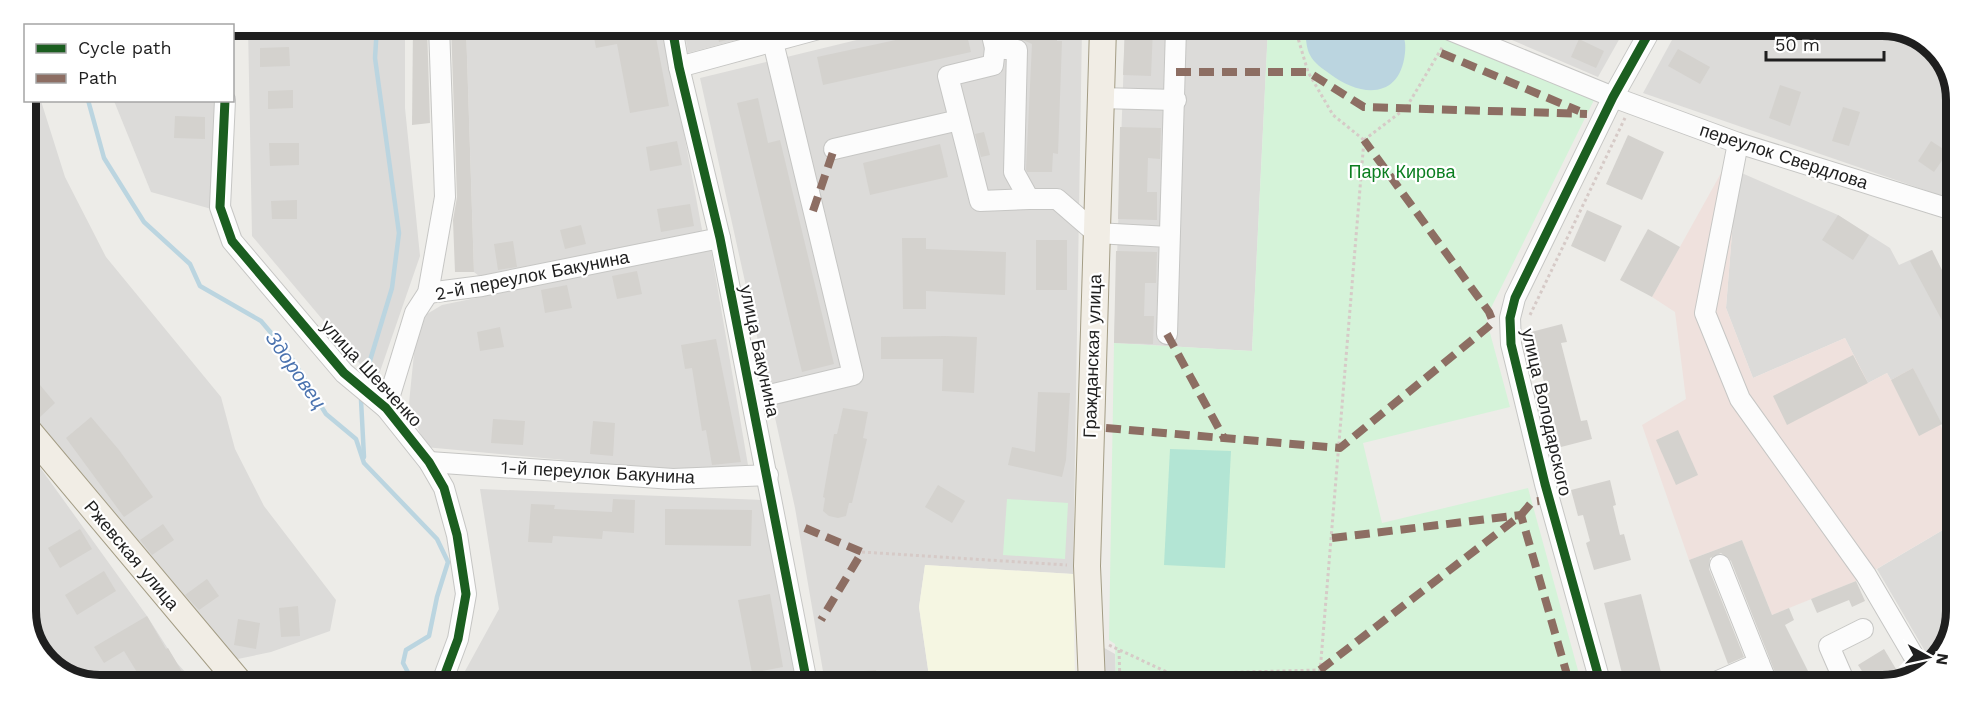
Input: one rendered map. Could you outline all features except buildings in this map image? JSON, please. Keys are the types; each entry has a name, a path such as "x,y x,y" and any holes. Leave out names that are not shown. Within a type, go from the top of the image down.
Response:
{"main road":[{"name":"Гражданская улица","path":"1092,675 1087,566 1103,36"},
{"name":"Ржевская улица","path":"36,440 233,675"}],"street":[{"path":"428,293 445,197 439,36"},
{"name":"улица Бакунина","path":"674,36 720,238 805,675"},
{"path":"679,67 794,36"},
{"path":"992,36 995,48 993,65 948,76 980,201 1058,199 1096,233 1169,237"},
{"path":"1167,334 1176,100 1176,36"},
{"name":"переулок Свердлова","path":"1453,36 1738,143 1946,208"},
{"name":"улица Володарского","path":"1598,675 1545,484 1510,331 1515,298 1622,101 1648,36"},
{"path":"753,399 853,375 772,42"},
{"path":"995,48 1017,50 1014,172 1029,198"},
{"path":"1100,98 1176,100"},
{"name":"улица Шевченко","path":"225,102 220,207 232,241 344,373 386,408 429,462 444,488 457,535 466,594 458,639 445,675"},
{"path":"834,149 959,120"},
{"path":"1738,143 1705,313 1740,399 1866,575 1918,664"},
{"name":"2-й переулок Бакунина","path":"386,408 415,313 428,293 482,286 720,238"},
{"name":"1-й переулок Бакунина","path":"429,462 673,479 768,476"},
{"path":"1720,565 1764,675"},
{"path":"1842,675 1829,646 1863,629"},
{"path":"1732,675 1759,663"}],"path":[{"path":"1297,36 1308,72 1333,115 1364,140"},
{"path":"1320,675 1364,140 1406,108 1441,53 1444,36"},
{"path":"1526,323 1622,101"},
{"path":"862,552 1078,565"},
{"path":"1120,675 1119,650 1171,674 1320,669"}],"shaded area":[{"path":"248,36 405,36 405,108 420,256 376,383 252,236"},
{"path":"466,36 666,36 703,235 484,280 474,272"},
{"path":"685,36 751,36 688,53"},
{"path":"873,36 1082,36 1073,574 925,565 919,607 929,675 824,675 795,508 700,78"},
{"path":"1125,36 1268,36 1252,351 1114,343"},
{"path":"1503,36 1621,36 1598,77"},
{"path":"1674,36 1882,36 1903,39 1918,47 1933,61 1944,83 1946,197 1643,93"},
{"path":"36,102 41,102 65,177 106,257 221,397 235,449 264,506 336,600 330,631 271,652 228,661 36,422"},
{"path":"114,102 219,102 215,210 151,192"},
{"path":"1725,166 1737,171 1726,308 1753,378 1845,338 1868,383 1887,373 1891,380 1913,368 1946,437 1946,528 1856,581 1772,615 1742,540 1689,560 1642,425 1686,399 1675,312 1652,297"},
{"path":"1737,171 1838,215 1890,248 1899,265 1932,250 1946,279 1946,428 1944,429 1913,369 1891,380 1887,373 1868,383 1845,338 1753,378 1726,308"},
{"path":"711,250 748,465 673,470 425,447 409,403 416,334 427,314 442,305"},
{"path":"36,462 147,616 177,663 188,675 87,674 64,664 49,650 41,636 36,615"},
{"path":"480,489 766,500 796,675 463,675 499,609"},
{"path":"1946,528 1945,619 1943,632 1928,655 1877,569"},
{"path":"925,565 1073,574 1075,675 929,675 919,607"},
{"path":"1099,645 1115,654 1116,675 1100,675"}],"green space":[{"name":"Парк Кирова","path":"1268,36 1444,36 1594,100 1486,318 1510,407 1363,443 1382,523 1528,488 1579,675 1116,675 1115,644 1109,640 1114,343 1252,351"},
{"path":"1170,449 1231,451 1225,568 1164,565"},
{"path":"1007,499 1068,503 1065,559 1003,555"}],"water":[{"path":"1306,36 1403,36 1405,43 1402,68 1395,79 1387,86 1377,90 1366,90 1342,82 1319,66 1308,49"}],"waterway":[{"path":"365,377 392,288 399,233 375,58 376,36"},
{"name":"Здоровец","path":"89,102 104,158 144,222 190,264 200,286 261,321 289,354 326,414 356,439 364,463 437,539 448,562 437,597 429,636 406,650 403,663 409,675"},
{"path":"361,400 364,457"}],"marked path":[{"path":"1441,53 1579,111"},
{"path":"1176,72 1308,72 1364,107 1587,114"},
{"path":"1106,428 1340,448 1493,322 1489,312 1364,140"},
{"path":"813,211 834,149"},
{"path":"1167,334 1224,438"},
{"path":"1320,670 1521,515 1532,502 1539,501"},
{"path":"1332,538 1521,515 1567,675"},
{"path":"805,528 862,552 821,620"}],"cycle path":[{"path":"674,36 720,238 805,675"},
{"path":"1598,675 1545,484 1511,344 1510,318 1515,298 1613,97 1647,36"},
{"path":"225,102 220,207 232,241 344,373 386,408 429,462 444,488 457,535 466,594 458,639 445,675"}]}
